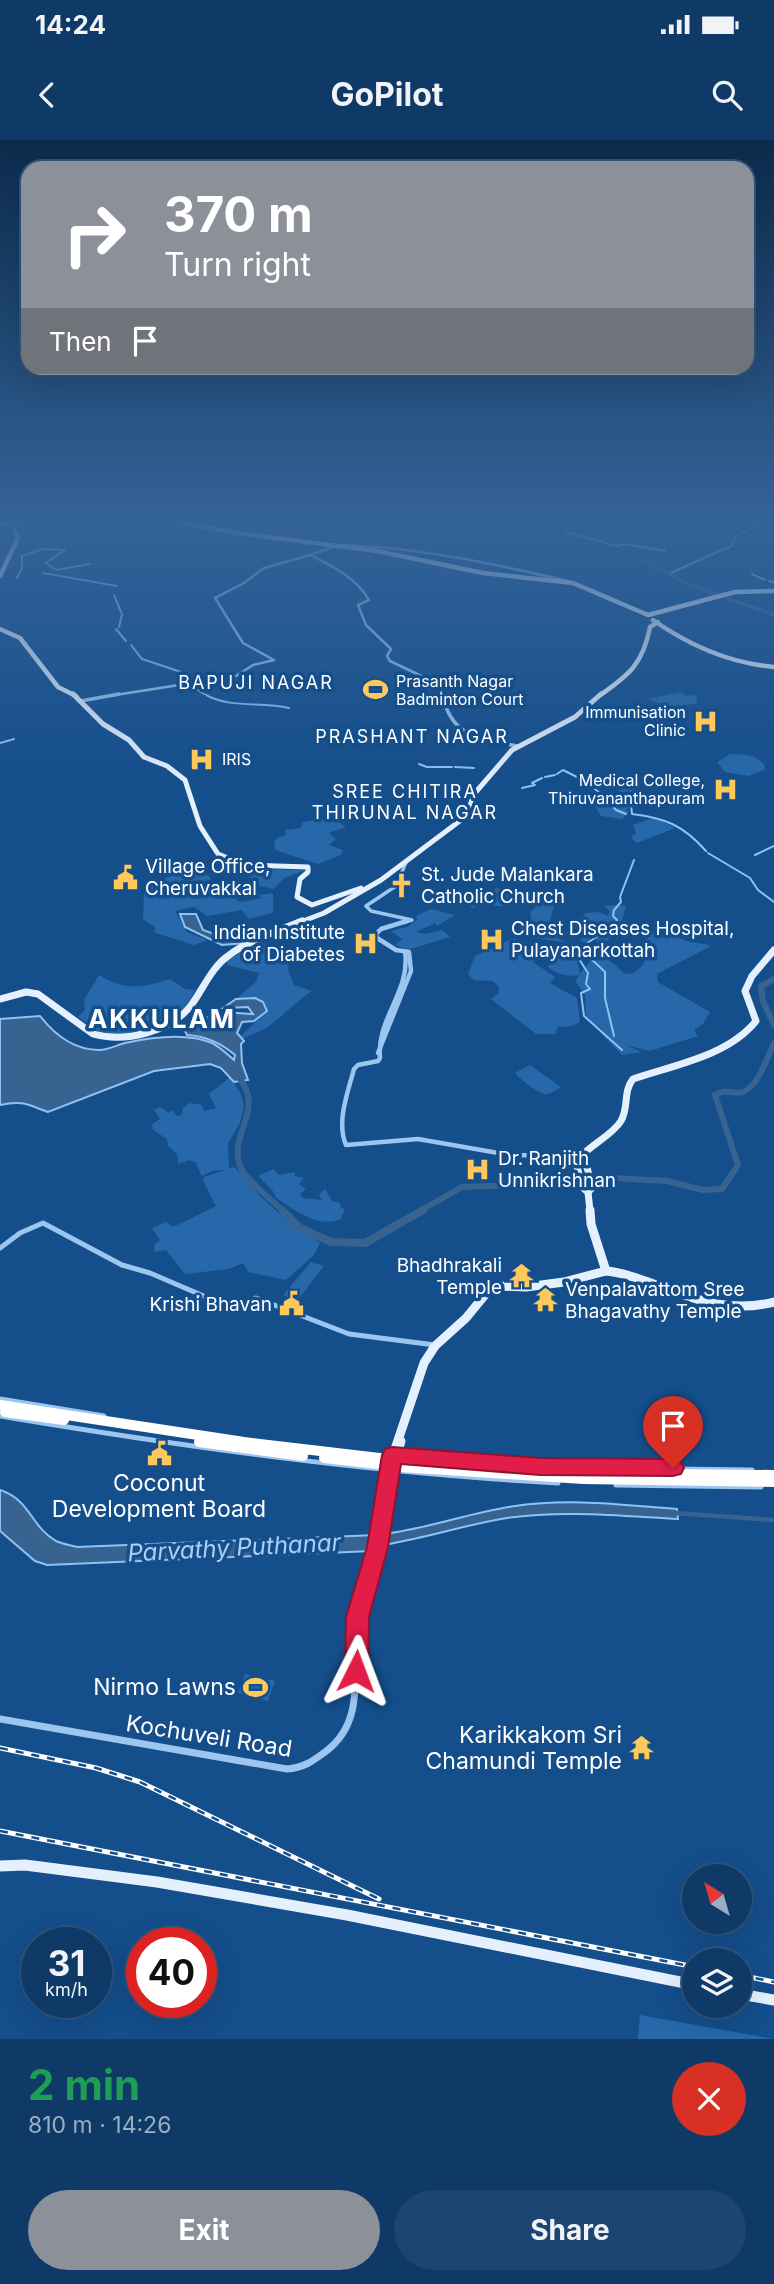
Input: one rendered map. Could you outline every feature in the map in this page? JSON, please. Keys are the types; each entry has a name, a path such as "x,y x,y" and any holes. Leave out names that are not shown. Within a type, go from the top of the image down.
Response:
{"highway":[{"path":"0,1405 242,1449 392,1466 583,1479 774,1484"},
{"path":"0,1411 32,1412"},
{"path":"392,1466 583,1473 774,1475"}],"main road":[{"path":"623,605 735,662 774,667"},
{"path":"652,618 692,605"},
{"path":"0,999 26,992 38,994 96,1036 125,1037 161,1029 191,1006 223,959 265,936 324,913 370,886 465,817 475,793 506,755 575,717 589,703 629,675 645,653 652,618"},
{"path":"0,629 20,638 58,687 81,701 106,726 129,740 144,757 167,765 185,780 200,826 218,854 245,865 308,867 308,872 299,879 297,897 313,906 321,905 348,890 370,886"},
{"path":"589,1188 581,1183 581,1161 620,1122 627,1086 633,1079 724,1046 753,1028 757,1021 749,1007 745,990 752,976 774,950"},
{"path":"581,1161 589,1188 591,1224 606,1271"},
{"path":"392,1466 405,1428 403,1423 424,1363 435,1346 466,1318 489,1290 498,1286 545,1285 586,1278 606,1271 625,1273 698,1303 720,1308 774,1302"},
{"path":"0,1866 25,1864 156,1882 347,1914 682,1982"},
{"path":"752,1996 774,2000"}],"street":[{"path":"81,701 236,676 253,665 274,660 243,643 219,605"},
{"path":"359,605 358,610 366,627 391,649 387,656 392,662 436,683 442,692 445,712 465,731 477,739 518,746"},
{"path":"407,859 396,886 366,907 371,911 411,918 409,922 379,930 376,935 386,946 407,952 411,962 408,982 378,1052 378,1061 358,1065 355,1069 344,1110 342,1138 346,1145 418,1139 510,1155 581,1161"},
{"path":"0,1248 20,1233 43,1223 122,1265 150,1273 230,1307 240,1308 251,1300 261,1299 332,1331 382,1340 413,1339 435,1346"},
{"path":"0,1399 32,1412"},
{"path":"0,1416 32,1412"},
{"path":"392,1466 774,1470"},
{"name":"Kochuveli Road","path":"0,1719 287,1769 299,1768 340,1741 355,1702 357,1623 378,1545 392,1466"}],"shaded area":[{"path":"680,692 686,696 696,695 697,704 682,705 682,711 666,713 653,707 664,705 648,699"},
{"path":"730,754 754,757 762,762 764,770 748,776 725,772 717,762"},
{"path":"632,788 639,792 627,801 631,805 627,810 629,812 622,819 601,816 591,800 605,796 610,798 617,795 619,790"},
{"path":"655,817 675,828 637,843 631,838 636,833 633,825"},
{"path":"320,819 346,827 329,833 336,839 329,845 343,850 341,855 318,864 275,850 274,843 277,838 286,835 285,830 300,828 303,822"},
{"path":"194,866 211,878 200,891 216,896 237,894 236,900 242,902 273,893 273,913 249,919 242,910 207,916 194,907 175,911 187,932 207,940 194,945 153,932 156,928 143,919 144,893 153,883"},
{"path":"254,869 306,870 284,878 274,889 259,886 249,876"},
{"path":"500,888 525,889 535,897 529,902 513,906 472,908 468,905 473,903 477,894"},
{"path":"552,896 554,907 550,919 555,929 553,931 559,939 568,943 527,937 519,931 525,928 518,921 531,919 530,913 543,899"},
{"path":"604,905 626,906 621,924 600,949 591,949 589,946 595,945 598,940 591,938 584,943 580,940 585,930 579,929 576,937 571,938 563,933 571,929 575,919 583,917 585,913 599,912 608,916 610,912"},
{"path":"431,909 455,915 437,926 435,923 416,932 426,934 442,930 450,937 408,950 395,945 402,939 391,931 407,927 417,920 416,916"},
{"path":"652,932 711,946 657,974 658,982 710,1012 703,1024 694,1030 698,1036 650,1051 626,1045 641,1052 622,1055 598,1030 603,1030 586,1019 585,995 575,981 580,975 559,974 552,970 548,967 551,961 536,946 565,951 576,957 580,974 592,958 605,956 625,974 634,973 644,964 646,938"},
{"path":"514,938 530,944 538,959 533,962 555,977 550,983 577,998 580,1022 572,1026 558,1027 555,1034 536,1034 491,999 498,994 499,987 493,981 474,980 468,974 475,956"},
{"path":"259,941 275,950 287,949 290,955 288,970 294,985 312,991 267,1028 242,1040 239,1038 267,1011 255,998 236,999 256,982 259,973 227,965 227,961"},
{"path":"99,975 126,986 170,979 185,989 195,990 189,1001 169,1020 141,1033 113,1036 98,1032 78,1017 85,1010 84,1000"},
{"path":"530,1065 561,1087 546,1094 524,1082 515,1073"},
{"path":"230,1077 241,1094 244,1107 240,1123 228,1143 229,1168 234,1167 261,1197 291,1224 320,1243 314,1255 286,1280 248,1272 243,1263 229,1269 185,1274 166,1250 154,1252 155,1244 160,1240 152,1228 166,1222 173,1227 216,1206 203,1181 204,1177 226,1170 212,1171 202,1176 195,1162 189,1160 178,1164 177,1154 168,1146 167,1139 153,1130 152,1124 160,1119 154,1110 160,1107 169,1113 173,1110 176,1116 182,1115 183,1108 190,1103 202,1105 204,1111 216,1108 209,1094"},
{"path":"274,1169 278,1175 295,1172 295,1176 304,1178 299,1184 306,1189 300,1194 303,1198 322,1200 319,1195 325,1189 332,1201 340,1203 341,1208 345,1209 341,1219 324,1222 315,1220 276,1198 259,1175"},
{"path":"311,1262 324,1266 297,1301 283,1295"},
{"name":"Nirmo Lawns","path":"245,1674 275,1681 268,1701 238,1693"},
{"path":"640,2015 774,2039 638,2039"}],"water":[{"path":"180,914 196,914 203,930 234,941 246,940 246,943 222,945 185,927"},
{"path":"255,998 263,1002 267,1011 254,1021 242,1022 237,1033 244,1041 241,1044 242,1063 248,1080 234,1082 221,1068 210,1064 154,1071 48,1112 20,1103 0,1105 0,1019 40,1016 65,1040 90,1049 102,1050 158,1037 191,1038 212,1043 234,1060 235,1055 224,1047 206,1039 187,1035 185,1031 196,1022 221,1012 253,1014 248,1007 223,1008 236,999"},
{"path":"0,1490 18,1500 47,1535 58,1542 77,1547 377,1535 498,1509 556,1503 677,1509 678,1519 550,1514 491,1521 376,1546 372,1551 47,1565 35,1561 0,1531"}],"waterway":[{"path":"118,605 121,612"},
{"path":"745,605 774,615"},
{"path":"119,627 122,614"},
{"path":"116,629 126,641"},
{"path":"131,645 142,659 181,672 190,681"},
{"path":"189,684 204,694"},
{"path":"206,695 226,702 289,708"},
{"path":"0,743 14,739"},
{"path":"419,764 427,767 452,767"},
{"path":"455,767 474,768"},
{"path":"557,774 563,770 581,779"},
{"path":"545,777 555,775"},
{"path":"522,788 535,785 532,783 542,778"},
{"path":"583,781 586,786 594,788 603,796 616,795 624,798 622,801 631,805 632,814 673,824 706,851"},
{"path":"606,798 616,810 626,814"},
{"path":"755,855 774,846"},
{"path":"708,853 750,878 758,890 774,902"},
{"path":"614,1036 605,998 605,972 585,953 587,943 612,927 617,920 613,916 614,910 621,902 620,897 634,860"},
{"path":"579,959 588,973 586,984 590,989 581,993 584,1016 622,1050"},
{"path":"774,979 761,986 763,1001 774,1025"},
{"path":"420,1211 462,1187 518,1185 560,1175 667,1181 703,1190 722,1189 738,1165 715,1095 749,1089 758,1078 774,1043"},
{"path":"237,1075 249,1100 238,1144 241,1168 283,1211"},
{"path":"283,1211 300,1228 331,1242 365,1243 423,1210"},
{"name":"Parvathy Puthanar","path":"675,1513 774,1520"}],"railway":[{"path":"0,1748 96,1768 140,1782 379,1899"},
{"path":"0,1831 682,1964"},
{"path":"752,1977 774,1982"}],"place":[{"name":"Prasanth Nagar Badminton Court","path":"376,690"},
{"name":"Immunisation Clinic","path":"706,721"},
{"name":"IRIS","path":"202,759"},
{"name":"Medical College, Thiruvananthapuram","path":"725,789"},
{"name":"Village Office, Cheruvakkal","path":"125,877"},
{"name":"St. Jude Malankara Catholic Church","path":"401,885"},
{"name":"Chest Diseases Hospital, Pulayanarkottah","path":"491,939"},
{"name":"Indian Institute of Diabetes","path":"365,943"},
{"name":"Dr. Ranjith Unnikrishnan","path":"478,1169"},
{"name":"Bhadhrakali Temple","path":"522,1276"},
{"name":"Venpalavattom Sree Bhagavathy Temple","path":"545,1300"},
{"name":"Krishi Bhavan","path":"292,1304"},
{"name":"Coconut Development Board","path":"159,1453"},
{"name":"Nirmo Lawns","path":"256,1687"},
{"name":"Karikkakom Sri Chamundi Temple","path":"642,1748"}],"district":[{"name":"BAPUJI NAGAR","path":"256,683"},
{"name":"PRASHANT NAGAR","path":"412,737"},
{"name":"SREE CHITIRA THIRUNAL NAGAR","path":"405,802"},
{"name":"AKKULAM","path":"162,1019"}],"route":[{"path":"356,1671 357,1623 377,1547 392,1455 540,1467 673,1468"}]}
